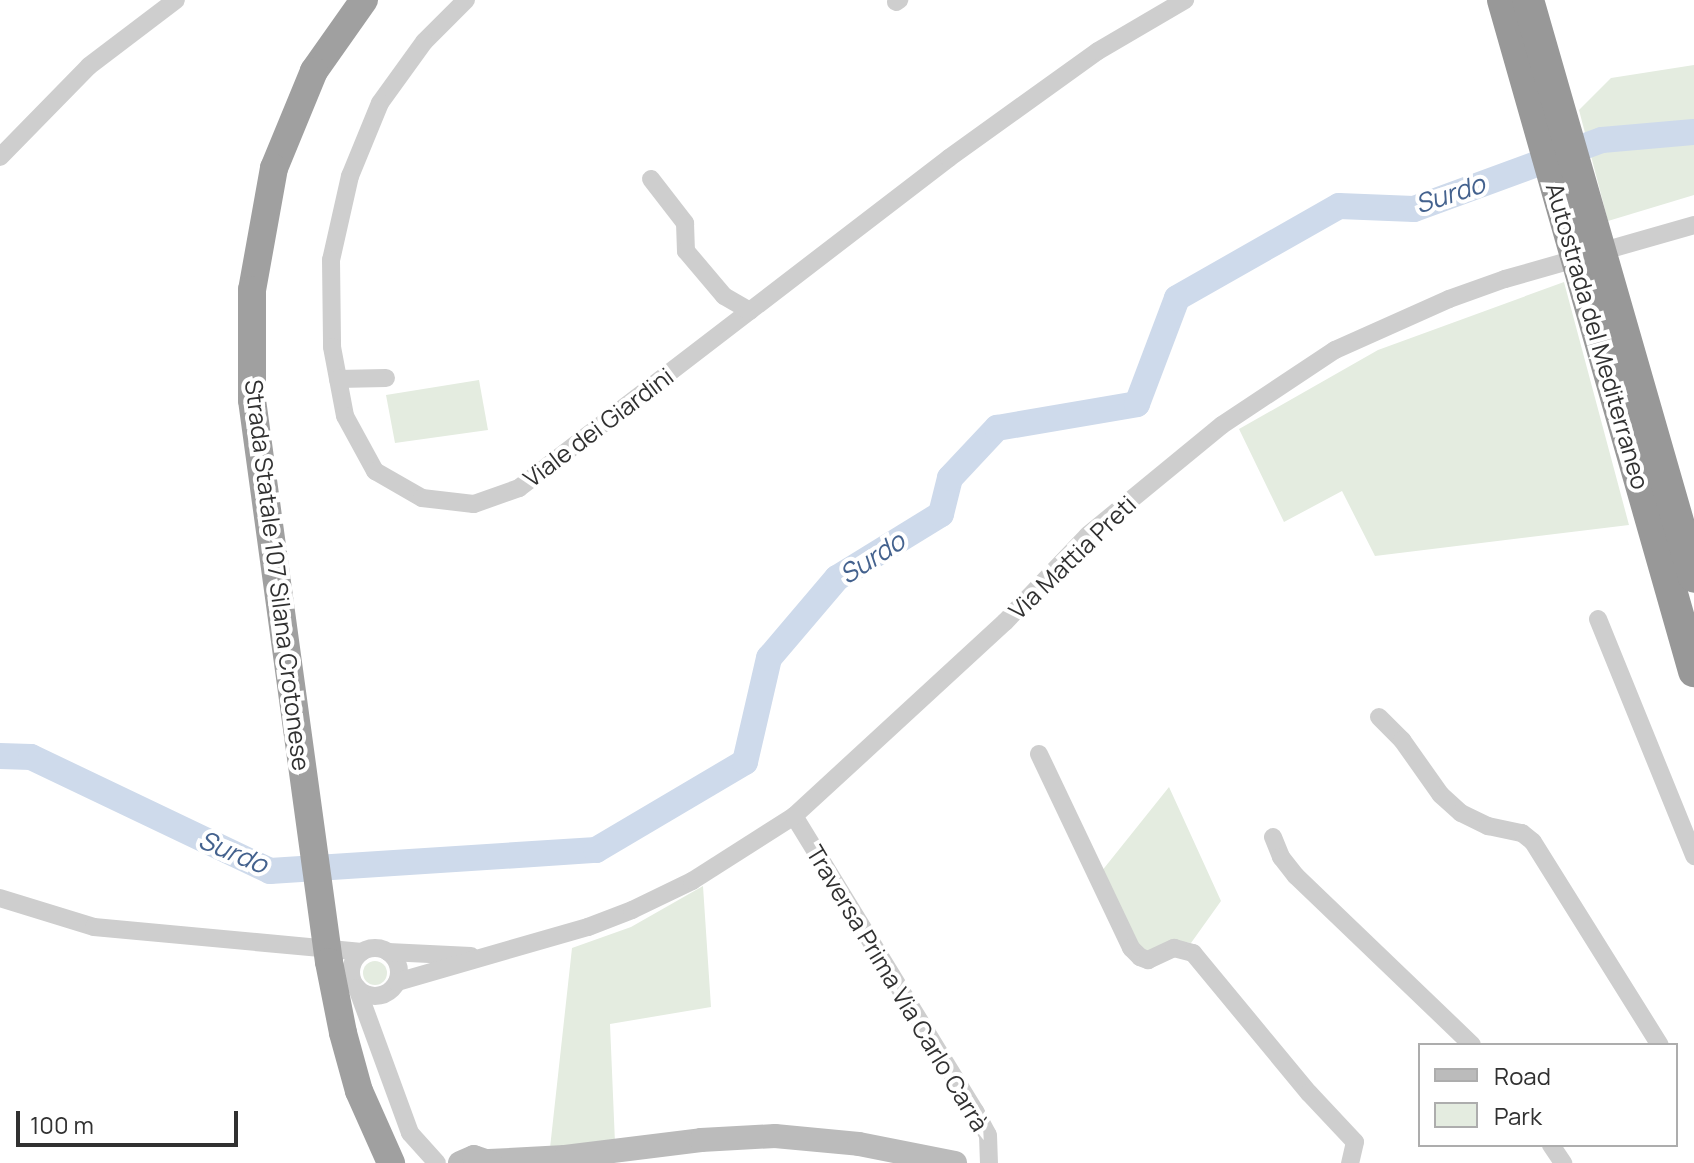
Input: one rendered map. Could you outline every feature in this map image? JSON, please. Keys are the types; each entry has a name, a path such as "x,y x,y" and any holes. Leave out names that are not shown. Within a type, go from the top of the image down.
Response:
{"highway":[{"name":"Strada Statale 107 Silana Crotonese","path":"364,0 314,71 274,168 252,290 252,400 329,962 343,1033 359,1091 391,1163"},
{"name":"Autostrada del Mediterraneo","path":"1503,0 1542,98 1600,296 1694,577"},
{"name":"Autostrada del Mediterraneo","path":"1528,0 1542,98"},
{"name":"Autostrada del Mediterraneo","path":"1600,296 1694,671"}],"main road":[{"path":"477,1161 557,1160 701,1140 775,1136 859,1144 955,1163"}],"street":[{"path":"0,157 89,66 176,0"},
{"name":"Viale dei Giardini","path":"466,0 424,42 380,103 350,176 331,260 332,347 345,416 375,471 422,498 474,504 519,488 949,158 1098,51 1185,0"},
{"path":"651,179 685,223 686,251 724,296 750,311"},
{"name":"Via Mattia Preti","path":"357,988 371,996 395,985 588,927 692,881 794,816 1005,622 1088,535 1222,425 1335,350 1449,299 1505,279 1694,225"},
{"path":"338,379 386,378"},
{"path":"1598,619 1694,856"},
{"path":"1379,717 1402,740 1441,795 1461,813 1488,826 1522,833 1533,842 1659,1043"},
{"path":"1039,754 1131,948 1148,960 1174,948 1193,953 1309,1093 1355,1142 1350,1163"},
{"name":"Traversa Prima Via Carlo Carrà","path":"794,816 975,1111 988,1135 989,1163"},
{"path":"1273,837 1281,857 1296,876 1470,1043"},
{"path":"0,898 94,927 278,943 351,969"},
{"name":"Via Mattia Preti","path":"278,943 362,952 376,948 388,952 490,957"},
{"path":"351,969 362,952"},
{"path":"378,1039 398,966 388,952"},
{"path":"351,969 410,1133 412,1163"},
{"path":"410,1133 436,1150 477,1161"},
{"path":"410,1133 437,1163"}],"green space":[{"path":"1694,65 1694,195 1608,221 1579,110 1611,78"},
{"path":"1564,282 1629,525 1375,556 1342,491 1284,522 1239,429 1378,350"},
{"path":"479,380 488,430 395,443 386,395"},
{"path":"1169,787 1221,901 1191,943 1184,942 1145,956 1101,872"},
{"path":"703,886 711,1007 610,1024 615,1143 550,1148 572,948 631,927"},
{"path":"375,961 386,968 387,973 380,984 375,985 364,978 363,973 370,962"}],"waterway":[{"name":"Surdo","path":"0,756 31,757 270,871 596,850 745,762 769,658 837,578 941,514 950,478 997,428 1137,404 1177,298 1339,206 1414,209 1602,140 1694,132"}]}
